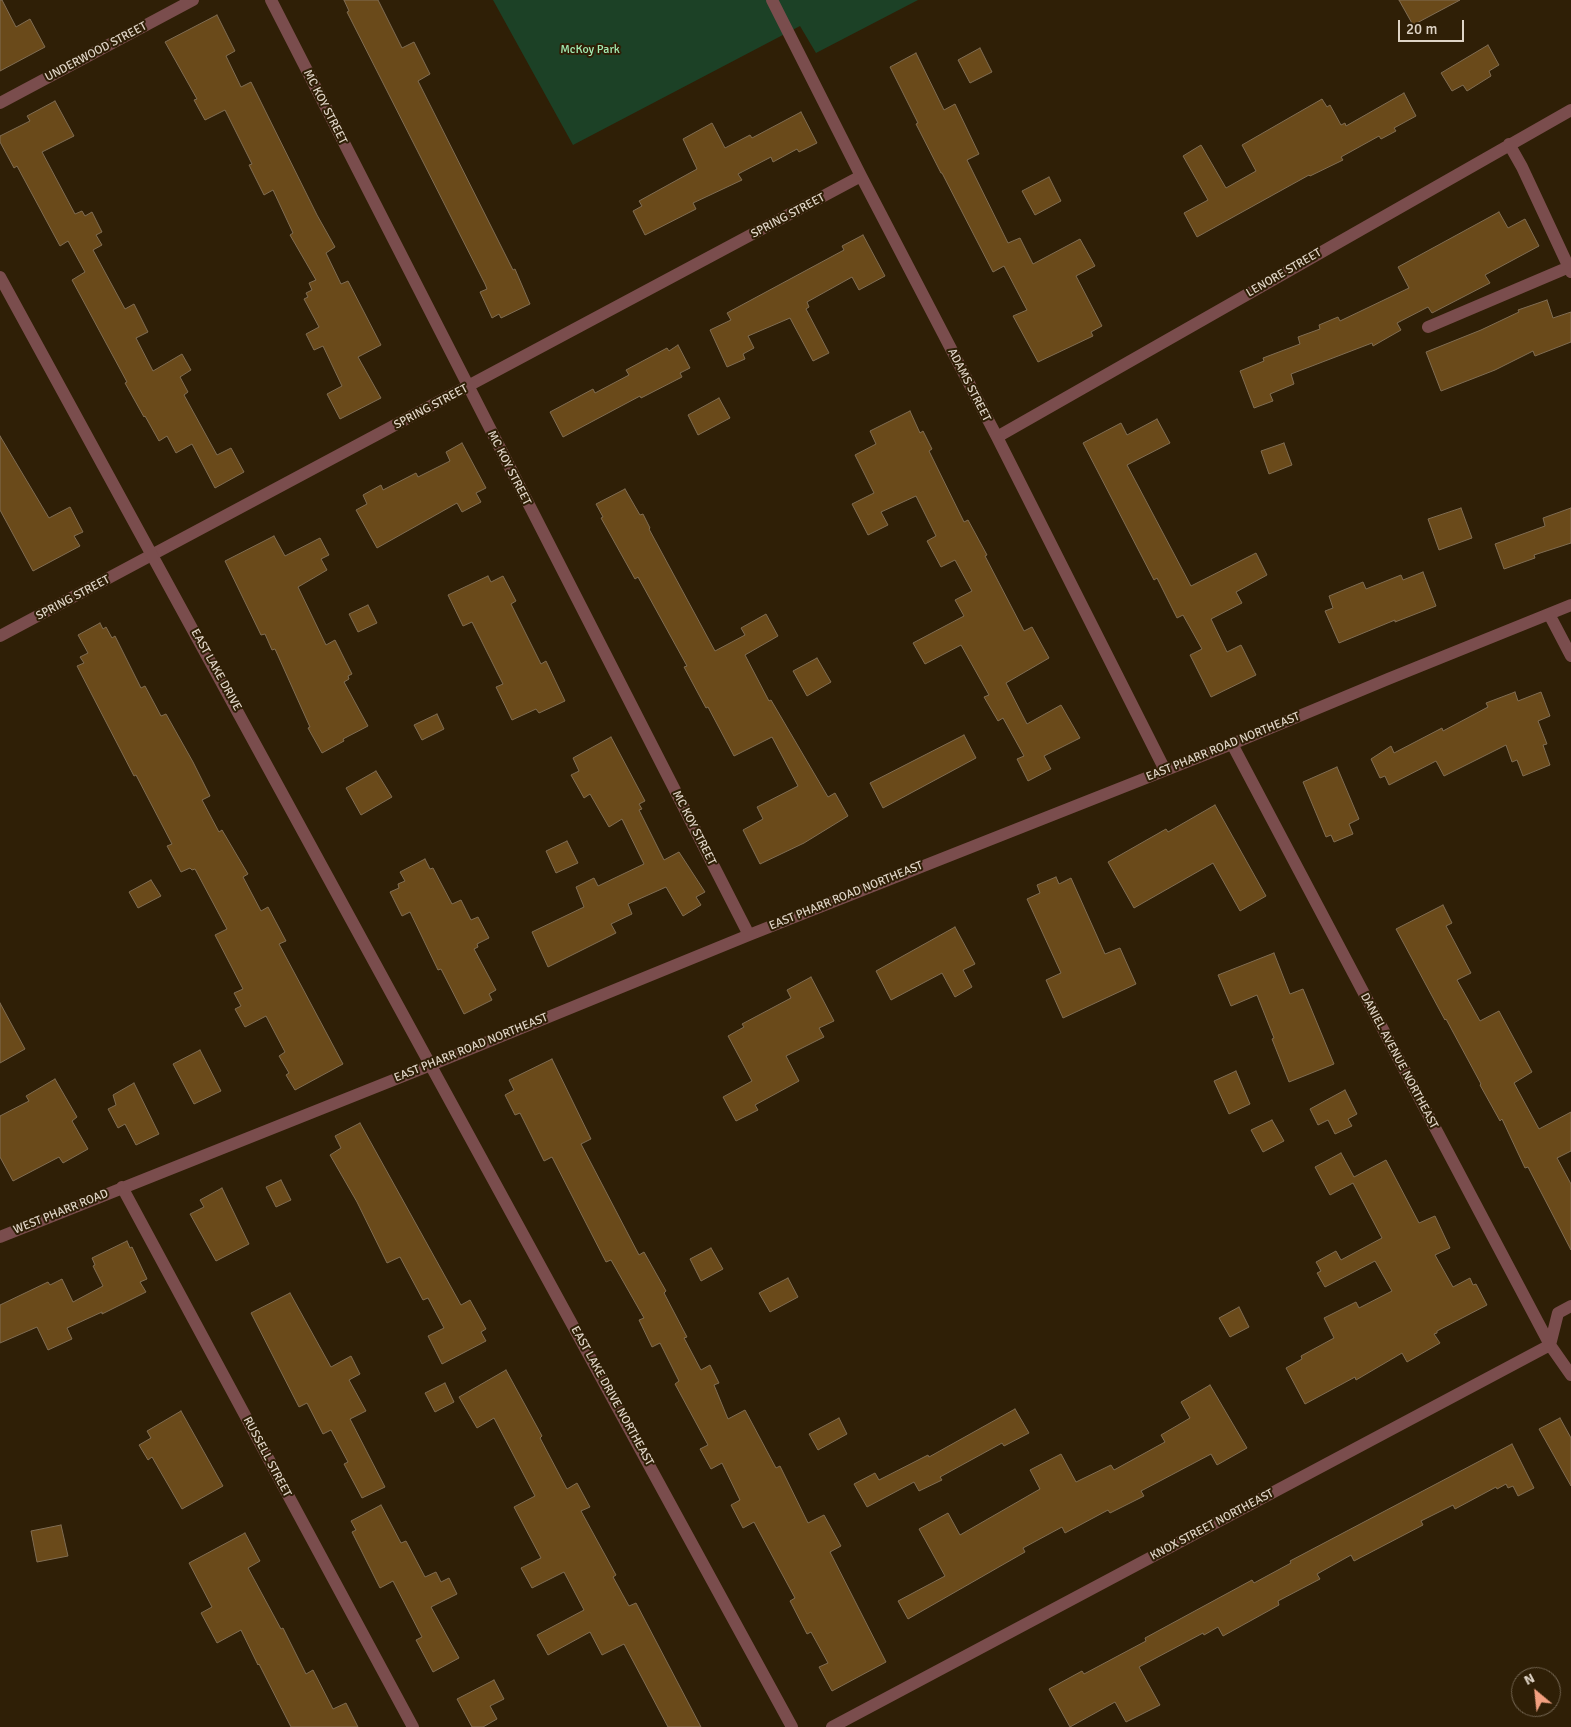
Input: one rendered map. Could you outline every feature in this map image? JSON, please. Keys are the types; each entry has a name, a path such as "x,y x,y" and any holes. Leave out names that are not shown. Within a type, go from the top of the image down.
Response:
{"street":[{"name":"UNDERWOOD STREET","path":"0,103 192,0"},
{"name":"MC KOY STREET","path":"271,0 748,934"},
{"name":"ADAMS STREET","path":"772,0 860,176 997,437 1165,770"},
{"name":"LENORE STREET","path":"997,437 1571,110"},
{"path":"1428,327 1570,269 1522,167 1509,144"},
{"name":"SPRING STREET","path":"0,636 153,556 860,176"},
{"name":"EAST LAKE DRIVE","path":"0,277 431,1065"},
{"name":"EAST PHARR ROAD NORTHEAST","path":"122,1187 431,1065 748,934 1232,744 1571,605"},
{"path":"1549,614 1571,656"},
{"name":"DANIEL AVENUE NORTHEAST","path":"1232,744 1550,1345 1571,1375"},
{"name":"EAST LAKE DRIVE NORTHEAST","path":"431,1065 792,1727"},
{"name":"WEST PHARR ROAD","path":"0,1237 122,1187"},
{"name":"RUSSELL STREET","path":"122,1187 413,1727"},
{"path":"1550,1345 1558,1314 1571,1306"},
{"name":"KNOX STREET NORTHEAST","path":"832,1727 1550,1345"}],"green space":[{"name":"McKoy Park","path":"493,0 918,0 816,53 800,26 573,145"}],"building":[{"path":"0,0 2,0 16,27 30,19 45,47 0,71"},
{"path":"344,0 378,0 402,48 414,42 430,74 418,81 513,270 515,269 530,304 501,318 499,314 492,318 480,292 487,289 485,284 347,12 349,11"},
{"path":"1399,0 1460,0 1413,25"},
{"path":"217,15 235,51 226,56 241,87 251,82 317,215 335,247 326,253 341,284 348,281 381,345 358,357 381,398 340,419 327,394 342,386 323,346 314,350 306,334 319,327 304,299 308,297 306,293 312,290 309,283 316,280 290,235 293,233 273,190 264,195 249,165 252,164 225,110 205,120 194,100 197,99 165,42"},
{"path":"1488,45 1499,65 1489,71 1491,76 1467,91 1463,85 1452,91 1441,73"},
{"path":"980,48 992,72 970,83 958,60"},
{"path":"916,53 944,110 955,104 979,154 967,160 1008,243 1020,238 1033,264 1080,239 1095,266 1076,276 1102,326 1091,332 1093,336 1038,362 1013,316 1027,310 1004,266 993,272 916,124 918,123 890,67"},
{"path":"1404,93 1416,116 1394,128 1396,131 1381,139 1379,136 1341,157 1343,160 1309,175 1197,237 1184,213 1208,200 1183,156 1201,145 1226,188 1256,171 1242,145 1322,99 1327,107 1330,105 1341,125 1345,123 1346,126"},
{"path":"55,101 74,136 42,152 75,214 82,211 85,216 92,212 102,232 96,235 102,245 93,250 125,309 134,304 148,332 136,338 153,371 182,354 191,370 180,377 188,392 184,395 217,455 231,448 244,472 215,488 192,444 176,453 167,436 159,441 144,417 72,280 85,272 68,241 60,246 17,166 14,168 0,142 0,136 30,121 27,116"},
{"path":"801,112 817,143 799,152 797,149 773,162 771,157 738,174 742,180 693,203 696,209 645,235 633,211 642,206 639,201 697,169 683,139 712,123 725,148 750,135 752,138"},
{"path":"1049,177 1061,201 1035,215 1022,191"},
{"path":"1499,212 1508,228 1525,219 1539,246 1485,275 1490,283 1432,313 1428,307 1397,323 1401,330 1373,346 1372,343 1291,374 1294,384 1270,394 1273,401 1254,408 1240,371 1264,361 1263,358 1300,344 1298,337 1320,329 1319,325 1338,317 1340,321 1409,288 1398,267"},
{"path":"863,235 885,276 859,290 852,277 807,302 809,307 806,309 829,353 813,361 790,318 748,336 754,348 743,354 745,359 727,367 710,330 731,320 727,313 844,250 842,246"},
{"path":"1547,300 1553,318 1571,312 1571,342 1535,356 1533,351 1495,370 1441,391 1426,352 1481,330 1519,312 1518,310"},
{"path":"678,345 690,368 680,373 682,377 641,398 640,396 563,437 550,412 593,389 595,393 629,375 626,370 667,348 669,351"},
{"path":"719,398 730,418 698,435 688,415"},
{"path":"910,411 920,433 923,431 932,449 929,451 964,522 968,520 1024,631 1032,627 1049,658 1006,683 1027,724 1061,705 1080,738 1044,756 1051,769 1028,781 1017,759 1024,756 1003,718 998,721 984,697 989,695 961,645 925,664 913,643 964,616 955,600 972,591 955,560 941,567 927,541 936,536 916,496 881,512 888,525 868,535 852,504 874,493 855,455 876,444 870,431"},
{"path":"1157,419 1170,443 1127,465 1191,586 1256,553 1267,575 1236,592 1242,603 1211,619 1227,652 1241,645 1256,675 1211,697 1190,655 1202,649 1183,615 1177,618 1157,578 1154,580 1083,443 1121,423 1127,435"},
{"path":"0,436 49,518 70,507 83,532 74,536 80,546 33,571 0,510"},
{"path":"462,443 486,488 476,493 481,502 462,512 457,503 377,548 356,510 367,504 363,495 381,485 383,490 416,473 418,477 450,461 446,452"},
{"path":"1284,443 1292,465 1269,474 1261,451"},
{"path":"625,489 640,515 643,514 649,529 715,651 745,635 741,628 766,614 778,636 745,655 769,701 771,700 828,797 835,793 848,816 804,843 760,864 743,830 763,819 757,807 798,786 772,737 734,756 708,707 706,708 684,667 687,666 638,577 635,579 601,518 603,517 596,504"},
{"path":"1461,508 1472,538 1439,550 1428,519"},
{"path":"1571,508 1571,543 1534,555 1535,558 1504,569 1495,544 1545,526 1543,518"},
{"path":"274,536 285,556 320,538 329,555 321,559 327,570 298,587 326,645 335,640 352,674 344,682 368,726 322,753 308,728 310,727 275,649 272,650 265,634 261,635 225,561"},
{"path":"1423,572 1436,606 1395,622 1395,620 1339,643 1325,611 1333,608 1329,596 1363,582 1366,589 1401,575 1403,580"},
{"path":"488,576 491,582 503,576 516,601 511,604 541,664 546,661 565,701 539,713 536,709 512,720 496,687 503,684 472,622 463,626 448,595"},
{"path":"368,605 377,623 358,632 349,614"},
{"path":"100,623 103,629 106,627 112,638 115,636 141,688 145,686 161,716 166,714 193,762 210,796 202,800 219,832 222,830 248,874 243,877 261,911 268,907 286,941 279,944 343,1064 295,1090 286,1075 289,1073 279,1056 285,1052 266,1016 245,1027 235,1009 241,1006 234,993 243,989 215,935 227,929 195,869 192,870 190,868 181,872 167,846 172,844 136,775 134,776 77,666 84,663 80,657 88,653 78,635"},
{"path":"817,658 831,682 807,696 793,671"},
{"path":"1515,692 1518,701 1541,692 1550,716 1538,721 1547,744 1543,745 1550,765 1523,776 1517,760 1512,762 1506,745 1444,776 1436,761 1389,785 1385,776 1380,778 1371,759 1391,746 1394,753 1442,728 1443,731 1488,707 1486,703"},
{"path":"437,714 444,729 422,740 414,725"},
{"path":"964,735 976,758 883,808 870,783"},
{"path":"611,737 645,801 639,804 642,809 639,810 664,860 679,852 705,892 696,897 701,905 683,916 666,887 628,904 632,914 611,924 616,933 548,967 532,932 584,907 576,887 594,878 598,886 644,864 622,819 609,827 590,794 584,798 571,775 579,771 573,758"},
{"path":"1337,767 1359,819 1349,824 1353,834 1334,842 1331,835 1326,837 1303,782"},
{"path":"376,771 392,797 361,815 346,788"},
{"path":"1215,805 1266,896 1240,911 1213,863 1134,908 1108,862 1166,829 1168,832"},
{"path":"567,841 578,863 556,873 546,851"},
{"path":"425,859 430,869 433,868 452,904 461,900 471,920 478,917 489,938 477,944 478,947 474,949 496,990 489,994 492,1000 464,1014 441,969 438,970 410,912 402,916 390,892 399,888 398,884 405,881 400,872"},
{"path":"1056,877 1059,884 1071,878 1105,954 1120,948 1136,984 1063,1018 1046,980 1061,973 1027,899 1040,893 1037,885"},
{"path":"151,880 161,896 138,908 129,892"},
{"path":"1443,905 1452,923 1446,926 1471,973 1457,980 1480,1021 1499,1011 1532,1072 1514,1083 1539,1129 1571,1112 1571,1151 1557,1158 1571,1184 1571,1250 1528,1167 1525,1168 1502,1119 1500,1121 1396,929"},
{"path":"955,927 975,964 963,970 972,987 955,997 942,973 891,1000 876,971"},
{"path":"1274,953 1290,994 1303,989 1334,1064 1289,1082 1257,995 1231,1006 1218,975"},
{"path":"811,977 834,1021 819,1028 824,1037 786,1056 799,1081 755,1105 758,1110 736,1121 723,1097 752,1081 728,1036 744,1027 742,1024 791,998 787,990"},
{"path":"0,1003 25,1049 0,1063"},
{"path":"200,1050 221,1091 194,1104 173,1064"},
{"path":"552,1059 591,1139 581,1144 639,1255 644,1252 666,1291 664,1293 687,1337 684,1338 701,1370 710,1365 719,1383 714,1385 728,1419 745,1410 776,1468 780,1466 808,1523 824,1515 841,1546 830,1552 886,1662 832,1691 819,1667 828,1663 811,1632 807,1634 790,1601 795,1598 754,1522 743,1528 731,1505 740,1500 722,1463 711,1469 700,1449 708,1445 675,1384 679,1381 660,1343 652,1347 639,1320 644,1318 611,1260 606,1262 552,1157 544,1161 520,1113 515,1115 505,1095 514,1090 509,1080"},
{"path":"1236,1071 1250,1104 1229,1114 1214,1081"},
{"path":"55,1079 77,1117 72,1121 88,1149 63,1163 59,1157 13,1181 0,1157 0,1116 29,1101 26,1096"},
{"path":"134,1083 159,1134 136,1145 125,1124 118,1128 108,1109 116,1105 113,1095"},
{"path":"1345,1090 1357,1114 1348,1119 1352,1126 1335,1134 1328,1120 1318,1125 1310,1109"},
{"path":"1272,1120 1284,1141 1263,1152 1251,1130"},
{"path":"360,1123 461,1305 470,1300 486,1329 481,1332 486,1341 442,1364 428,1336 444,1328 428,1298 423,1300 400,1257 387,1263 357,1202 330,1155 341,1148 335,1136"},
{"path":"1341,1153 1354,1177 1386,1160 1419,1223 1435,1216 1450,1248 1435,1255 1453,1287 1470,1278 1473,1285 1476,1284 1487,1305 1437,1331 1434,1334 1440,1343 1407,1362 1402,1353 1356,1380 1355,1377 1305,1404 1286,1368 1302,1359 1301,1356 1334,1338 1324,1318 1356,1302 1359,1308 1392,1291 1375,1261 1325,1287 1317,1273 1321,1271 1316,1262 1336,1251 1341,1260 1382,1238 1353,1183 1330,1195 1315,1167"},
{"path":"281,1180 291,1200 276,1207 266,1187"},
{"path":"222,1188 249,1244 216,1261 190,1214 204,1207 200,1200"},
{"path":"127,1241 130,1248 132,1247 147,1279 140,1282 146,1292 102,1314 102,1312 67,1328 72,1339 48,1350 37,1327 0,1343 0,1305 48,1282 50,1285 62,1279 73,1302 103,1286 93,1266 95,1265 92,1258"},
{"path":"711,1248 723,1269 701,1281 690,1259"},
{"path":"788,1278 798,1297 770,1312 759,1293"},
{"path":"290,1293 331,1367 351,1356 360,1374 349,1380 366,1411 350,1419 385,1487 362,1498 344,1464 348,1462 331,1430 323,1434 307,1403 299,1407 251,1313"},
{"path":"1239,1307 1249,1327 1230,1337 1219,1318"},
{"path":"506,1370 542,1436 540,1438 567,1489 577,1483 590,1507 581,1511 616,1575 613,1577 629,1606 636,1603 701,1727 668,1727 624,1644 602,1655 590,1632 548,1655 537,1635 584,1610 564,1572 532,1588 521,1568 541,1558 514,1507 535,1496 494,1418 477,1428 459,1397"},
{"path":"445,1383 454,1402 435,1412 425,1393"},
{"path":"1210,1385 1247,1448 1217,1465 1211,1454 1141,1491 1144,1496 1110,1513 1108,1510 1065,1533 1062,1527 1023,1548 1025,1552 908,1619 898,1601 945,1576 919,1529 948,1513 960,1535 1040,1489 1030,1470 1061,1454 1076,1482 1111,1465 1114,1470 1165,1442 1161,1435 1190,1418 1181,1402"},
{"path":"1015,1409 1029,1433 1004,1446 1002,1443 940,1477 942,1480 919,1491 914,1482 867,1507 854,1484 875,1473 879,1480 928,1455 929,1457"},
{"path":"181,1411 223,1486 182,1509 152,1457 148,1460 139,1445 151,1438 147,1431"},
{"path":"839,1418 847,1434 818,1450 809,1434"},
{"path":"1560,1418 1571,1438 1571,1486 1539,1429"},
{"path":"1512,1444 1534,1488 1518,1496 1513,1486 1508,1488 1506,1484 1497,1489 1496,1487 1455,1509 1453,1505 1421,1521 1423,1525 1354,1561 1351,1555 1317,1574 1320,1579 1278,1601 1279,1605 1223,1636 1218,1627 1139,1667 1160,1705 1126,1722 1115,1702 1070,1727 1049,1689 1082,1671 1084,1674 1146,1641 1145,1638 1252,1580 1254,1583 1291,1563 1290,1561"},
{"path":"381,1505 401,1543 406,1541 425,1577 436,1572 441,1582 449,1578 457,1594 431,1607 459,1658 433,1672 416,1640 422,1637 393,1581 380,1588 352,1532 356,1530 351,1521"},
{"path":"61,1525 68,1556 37,1562 31,1531"},
{"path":"245,1533 260,1561 248,1568 281,1629 283,1628 306,1674 313,1670 333,1709 346,1703 358,1727 291,1727 241,1630 217,1643 201,1613 212,1607 189,1563"},
{"path":"494,1680 504,1699 490,1706 497,1719 483,1727 472,1727 457,1699"}]}
